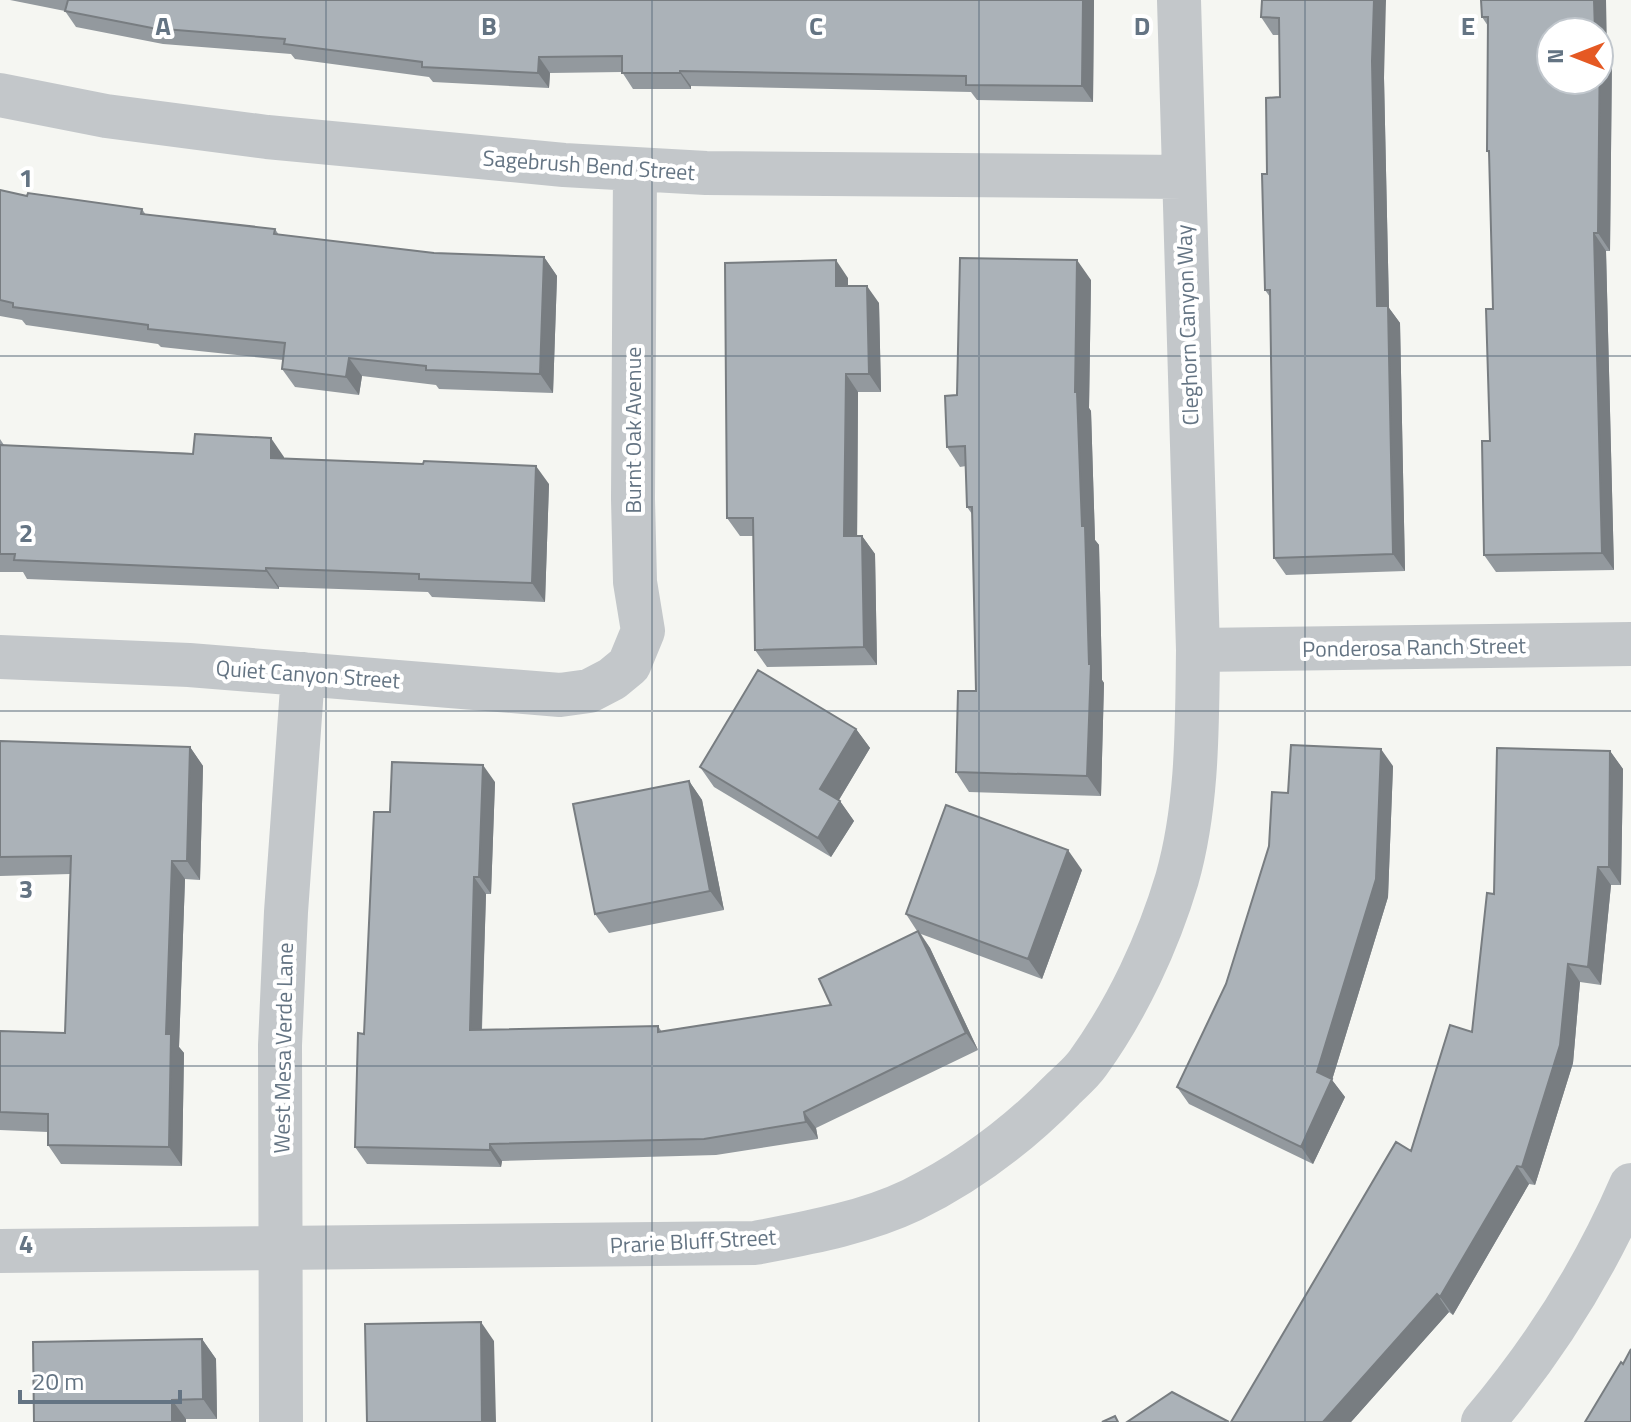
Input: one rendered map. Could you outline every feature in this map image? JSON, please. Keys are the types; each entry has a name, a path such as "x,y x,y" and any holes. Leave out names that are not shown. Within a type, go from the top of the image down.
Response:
{"street":[{"name":"Cleghorn Canyon Way","path":"1179,0 1198,650"},
{"name":"Sagebrush Bend Street","path":"0,95 106,116 267,137 635,170 1183,177"},
{"name":"Burnt Oak Avenue","path":"612,679 629,665 643,631 635,582 633,513 635,170"},
{"name":"Ponderosa Ranch Street","path":"1198,650 1631,644"},
{"name":"Prarie Bluff Street","path":"0,1251 755,1243 826,1229 910,1200 988,1156 1036,1117 1087,1065 1123,1006 1156,939 1177,877 1191,805 1198,650"},
{"name":"Quiet Canyon Street","path":"0,657 189,665 560,695 589,691 612,679"},
{"name":"West Mesa Verde Lane","path":"281,1422 280,1045 303,674"},
{"path":"1483,1422 1516,1383 1572,1299 1631,1185"}],"building":[{"path":"68,0 1083,0 1082,86 966,85 966,76 680,71 622,73 622,56 539,57 538,73 422,67 422,62 284,44 285,39 152,28 65,11"},
{"path":"1262,0 1374,0 1372,61 1377,306 1388,306 1393,554 1274,558 1270,290 1265,290 1262,174 1267,174 1266,98 1280,97 1279,18 1261,17"},
{"path":"1481,0 1594,0 1594,16 1535,16 1535,96 1599,96 1598,233 1594,233 1602,553 1484,555 1482,441 1490,441 1486,309 1493,309 1487,151 1488,17 1482,17"},
{"path":"0,190 142,209 141,214 275,229 274,234 434,253 544,257 540,374 426,370 426,366 349,358 346,377 282,369 285,343 148,329 148,325 13,307 13,303 0,300"},
{"path":"960,258 1077,260 1075,392 1091,664 1087,776 956,772 958,691 976,691 972,507 967,507 965,446 947,447 945,396 957,395"},
{"path":"836,260 836,286 867,286 869,374 846,374 844,536 862,536 864,647 755,650 753,518 727,518 725,263"},
{"path":"195,434 271,438 271,458 536,466 532,583 419,579 419,574 14,560 15,554 0,554 0,445 193,454"},
{"path":"758,670 856,729 820,789 840,801 818,838 700,767"},
{"path":"0,741 190,747 187,861 172,861 166,1034 171,1034 169,1147 48,1145 48,1114 0,1112 0,1031 65,1033 71,856 0,857"},
{"path":"1291,745 1381,749 1376,879 1317,1072 1332,1079 1301,1147 1177,1087 1226,984 1269,846 1272,792 1288,793"},
{"path":"1497,748 1610,751 1609,867 1598,867 1588,967 1568,964 1560,1045 1522,1167 1517,1166 1440,1297 1437,1294 1323,1422 1231,1422 1396,1142 1411,1151 1450,1025 1472,1032 1487,893 1494,894"},
{"path":"392,762 483,765 479,877 474,877 470,1030 658,1026 658,1032 831,1005 819,979 918,931 966,1033 804,1112 806,1122 704,1139 490,1144 490,1150 355,1147 358,1033 364,1034 374,812 390,812"},
{"path":"689,781 710,891 595,914 573,804"},
{"path":"946,805 1068,850 1028,959 906,914"},
{"path":"481,1322 482,1422 367,1422 365,1324"},
{"path":"202,1339 203,1399 172,1400 172,1422 34,1422 33,1342"},
{"path":"1631,1349 1631,1422 1585,1422 1621,1362 1623,1364"},
{"path":"1172,1392 1229,1422 1127,1422"},
{"path":"1115,1416 1118,1422 1102,1422"}]}
